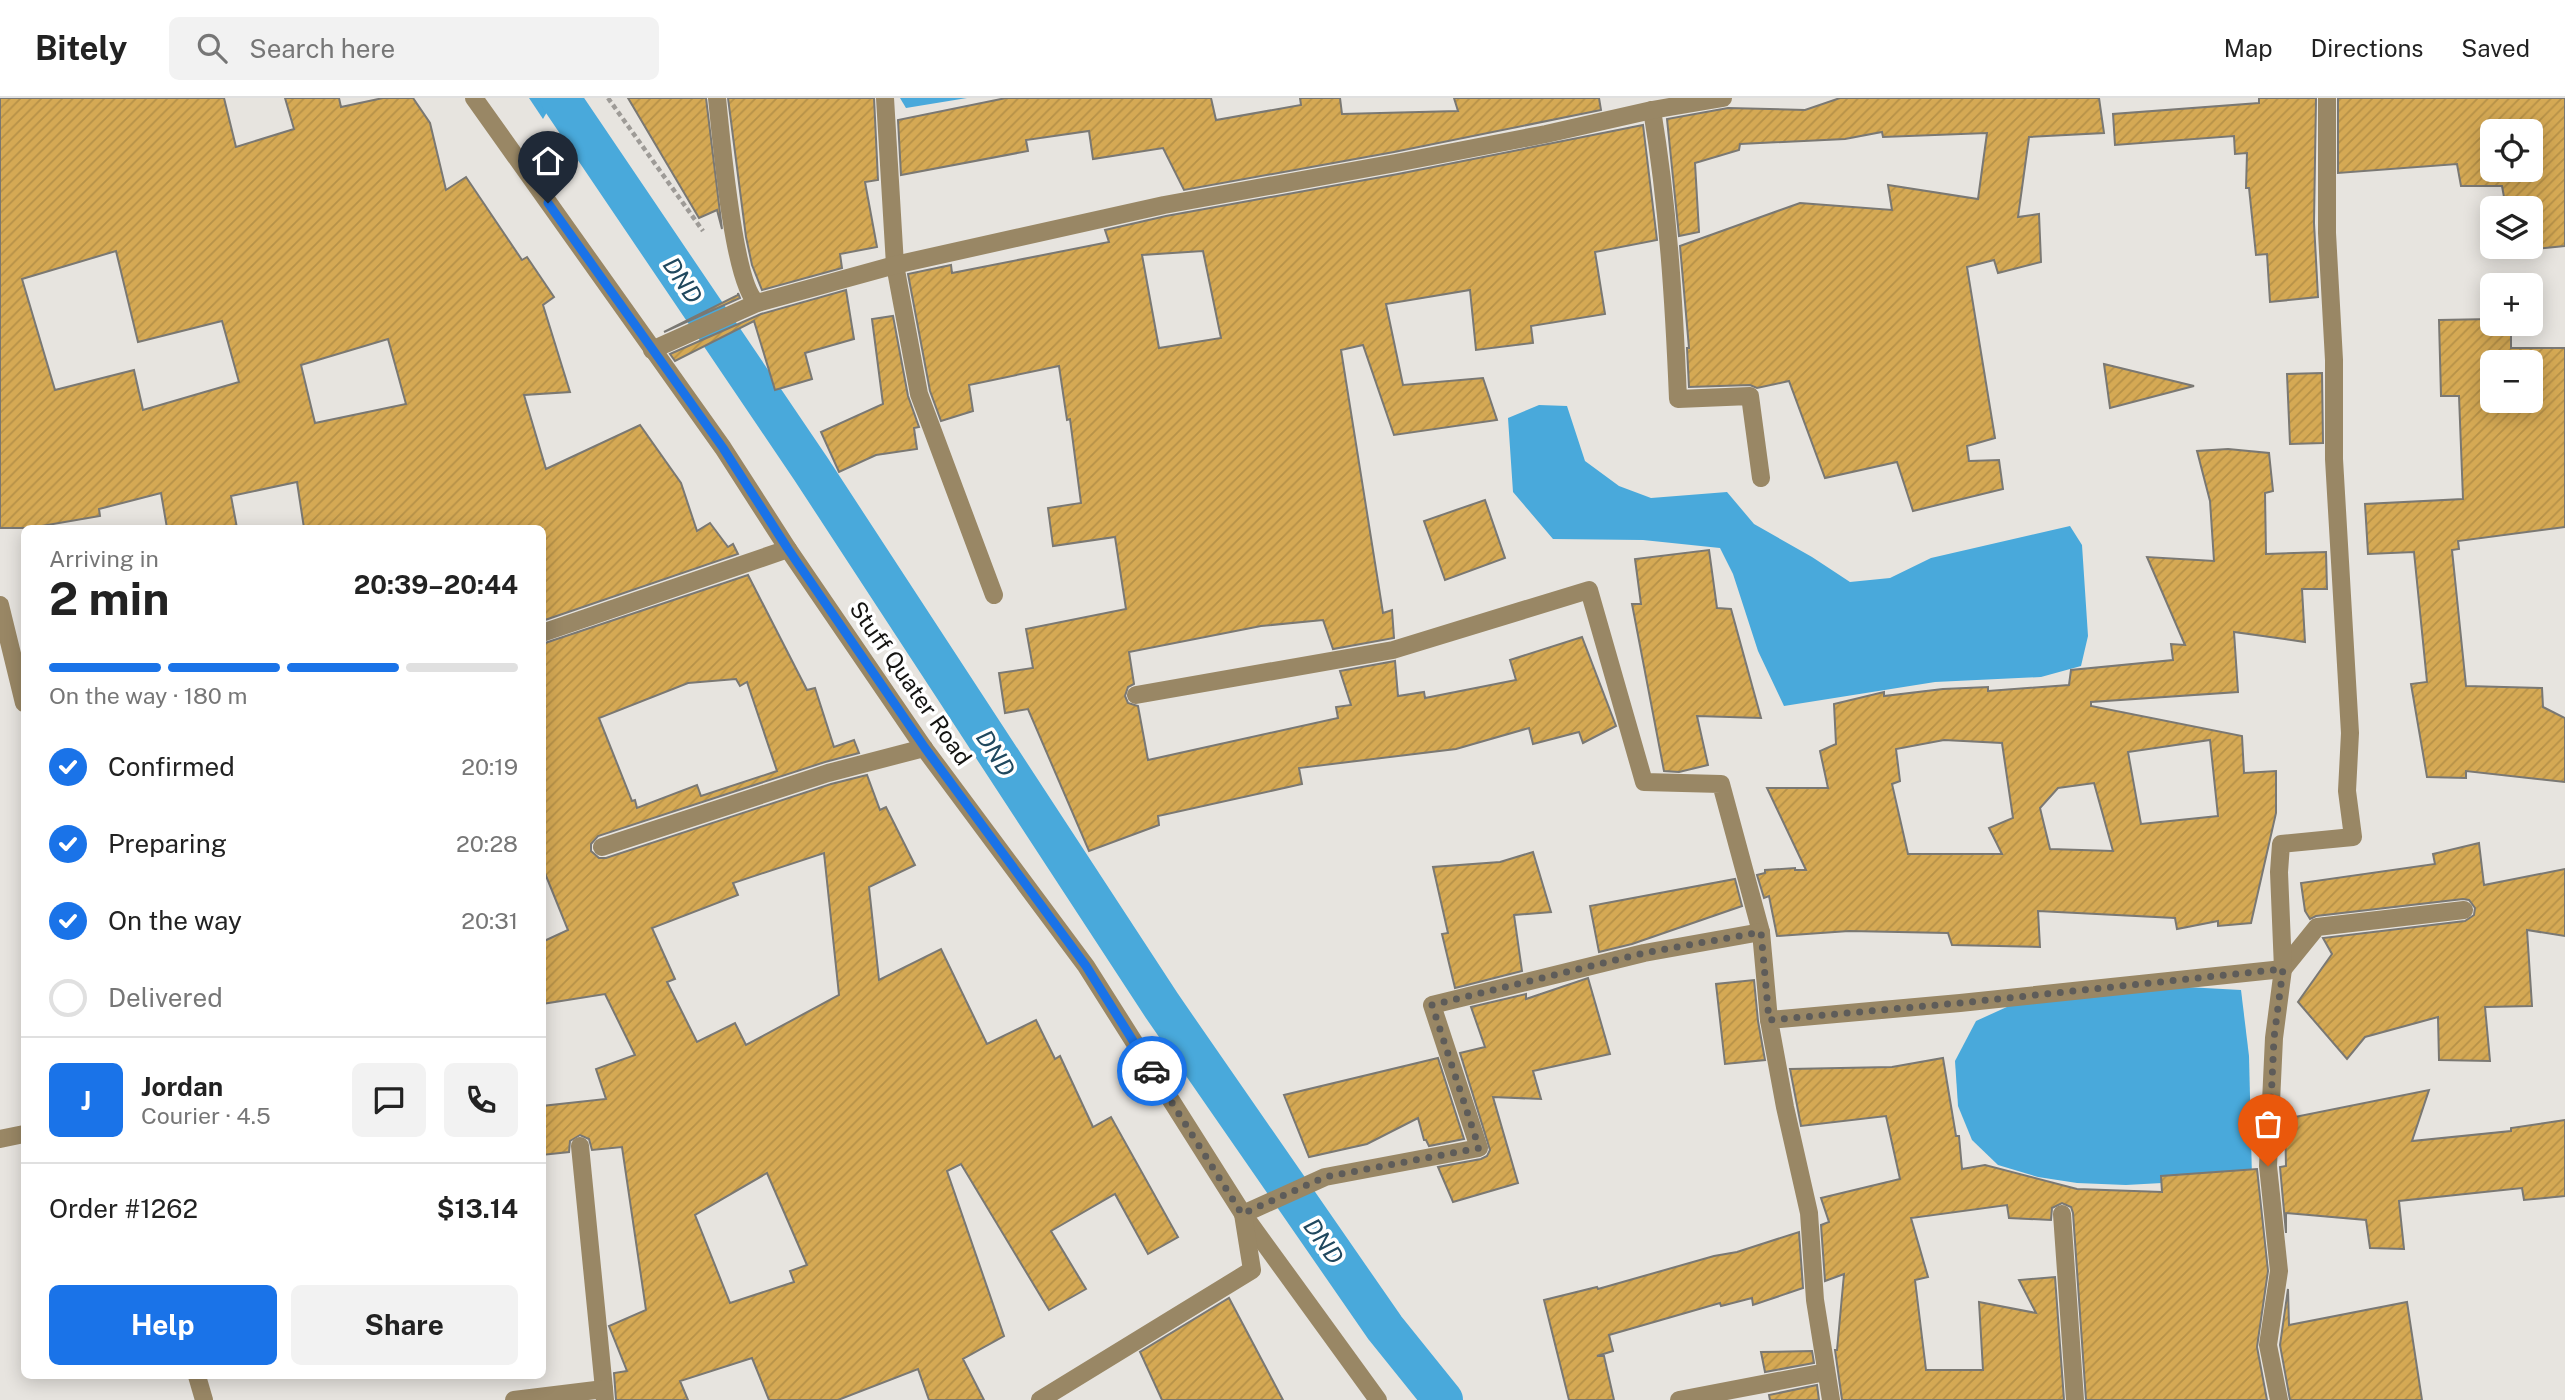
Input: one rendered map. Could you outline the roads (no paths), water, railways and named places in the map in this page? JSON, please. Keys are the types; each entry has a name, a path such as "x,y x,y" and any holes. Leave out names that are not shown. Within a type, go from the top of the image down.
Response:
{"street":[{"name":"Stuff Quater Road","path":"474,98 723,448 788,549 925,748 1086,966 1244,1214 1378,1400"},
{"path":"717,98 738,255 751,298 757,303"},
{"path":"885,98 895,265 919,394 994,595"},
{"path":"652,350 757,303 895,265 1164,205 1410,161 1651,110 1723,98"},
{"path":"2279,1400 2268,1345 2279,1271 2268,1166 2274,1038 2283,969 2279,872 2281,845 2353,837 2347,791 2350,733 2334,459 2334,360 2327,233 2327,98"},
{"path":"1651,110 1662,170 1674,294 1678,399 1750,396 1761,478"},
{"path":"546,632 788,549"},
{"path":"1136,695 1393,650 1589,590 1644,782 1721,784 1761,932 1769,1020 1809,1213 1815,1300 1831,1400"},
{"path":"0,605 21,691"},
{"path":"602,847 828,773 925,748"},
{"path":"1769,1020 2283,969 2317,927 2464,910"},
{"path":"1040,1400 1252,1270 1244,1214 1325,1177 1479,1148 1432,1005 1644,953 1761,932"},
{"path":"0,1139 21,1135"},
{"path":"514,1400 604,1394 579,1146"},
{"path":"2063,1214 2075,1400"},
{"path":"1679,1400 1826,1372"},
{"path":"198,1379 204,1400"}],"water":[{"path":"529,98 555,98 543,119"},
{"path":"900,98 967,98 906,108"},
{"path":"1539,405 1567,406 1585,461 1619,486 1651,498 1727,492 1754,524 1850,582 1890,578 1931,558 2070,526 2082,545 2088,636 2081,666 2041,677 1935,682 1784,706 1758,651 1733,574 1720,548 1643,540 1553,539 1513,492 1508,418"},
{"path":"2186,987 2241,990 2249,1056 2252,1178 2126,1185 2077,1183 2038,1177 1998,1165 1972,1140 1958,1106 1955,1061 1976,1021 2009,1006"}],"waterway":[{"name":"DND","path":"560,98 811,469 1162,1006 1385,1328 1443,1400"}]}
